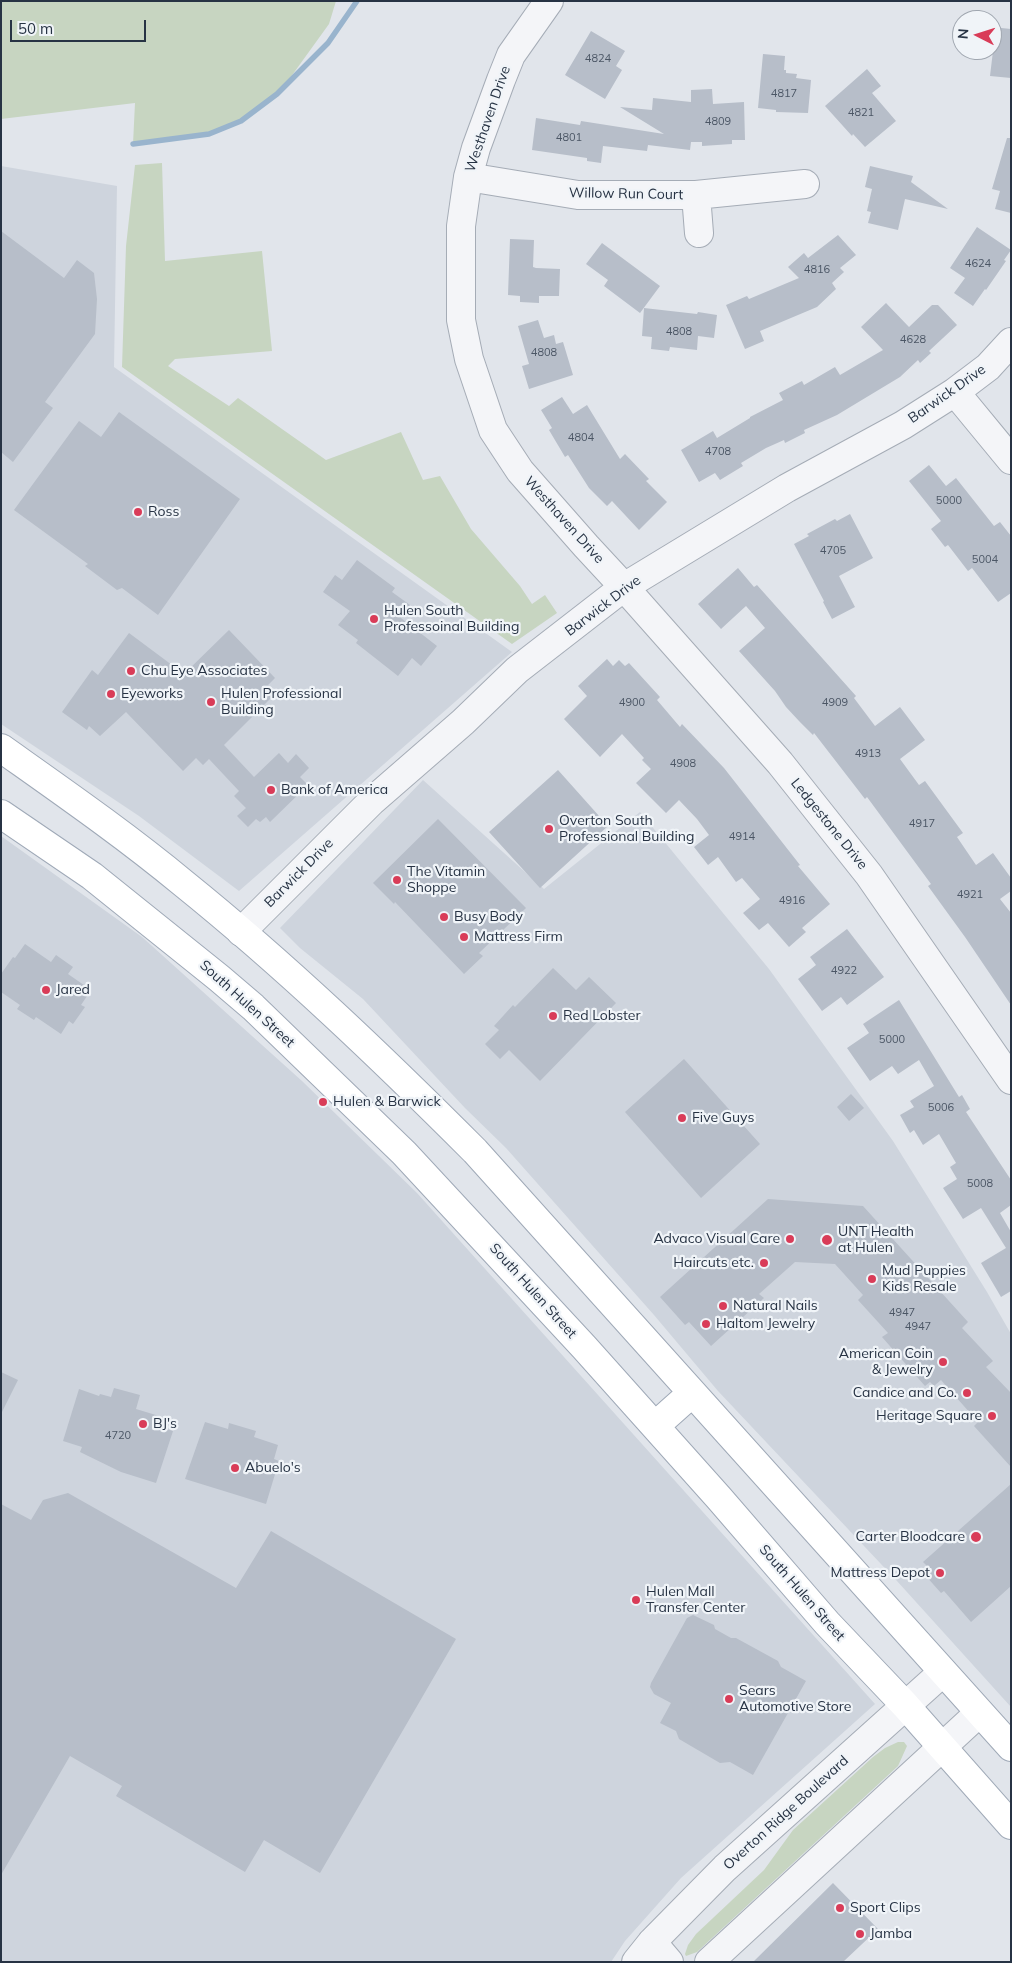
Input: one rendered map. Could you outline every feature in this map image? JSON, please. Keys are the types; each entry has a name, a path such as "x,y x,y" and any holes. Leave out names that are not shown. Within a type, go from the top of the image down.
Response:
{"main road":[{"path":"1,748 152,858 241,932 398,1075 475,1152 1011,1747"},
{"name":"South Hulen Street","path":"1,814 92,876 253,1007 404,1153 655,1426 827,1623 905,1705 1011,1825"},
{"path":"655,1426 692,1393"}],"street":[{"name":"Westhaven Drive","path":"549,1 511,55 485,122 468,177 461,226 462,320 469,358 493,430 520,471 624,586"},
{"name":"Willow Run Court","path":"468,177 578,195 696,195 805,184"},
{"name":"Willow Run Court","path":"696,195 699,233"},
{"name":"Barwick Drive","path":"241,932 371,802 463,722 517,670 624,586 787,488 903,425 955,392 988,367 1011,342"},
{"path":"955,392 1011,460"},
{"name":"Ledgestone Drive","path":"624,586 780,763 870,875 1011,1080"},
{"name":"Overton Ridge Boulevard","path":"652,1955 725,1868 943,1672"},
{"path":"709,1962 979,1712"}],"shaded area":[{"path":"1,166 117,186 114,367 512,652 239,891 139,816 1,724"},
{"path":"423,780 544,889 640,812 769,969 893,1141 1011,1334 1011,1707 897,1581 718,1391 654,1315 506,1148 465,1108 363,999 300,948 280,928"},
{"path":"1,836 142,937 302,1081 417,1193 875,1704 681,1878 625,1941 611,1962 1,1962"}],"green space":[{"path":"1,1 336,1 329,24 285,85 245,118 209,134 133,144 135,103 1,119"},
{"path":"162,163 165,261 262,251 272,351 175,359 168,366 229,406 238,398 326,460 401,432 423,480 440,476 471,529 520,586 532,604 545,595 557,613 512,644 122,367 126,246 135,165"},
{"path":"898,1742 904,1742 907,1746 898,1766 697,1952 686,1956 688,1945 696,1934 764,1870 793,1830 873,1757 885,1748"}],"building":[{"path":"1002,28 1011,29 1011,78 990,76 992,60 1002,60"},
{"path":"591,31 625,51 616,66 622,70 605,99 565,75"},
{"path":"763,54 785,56 784,70 786,70 786,73 797,74 796,78 811,80 808,113 776,112 776,110 758,108"},
{"path":"867,69 881,86 872,93 896,121 865,147 853,134 852,136 825,106"},
{"path":"712,89 713,104 744,102 745,140 732,140 732,144 702,146 702,142 691,142 690,150 648,145 647,151 603,146 601,163 587,161 587,158 532,150 536,118 580,125 581,121 664,134 620,107 652,110 653,98 691,102 691,90"},
{"path":"1007,138 1011,138 1011,213 995,209 1000,191 992,189"},
{"path":"870,166 913,176 911,182 948,209 905,199 898,230 868,223 871,212 867,211 872,189 865,187"},
{"path":"977,227 1011,250 1004,260 1006,261 973,306 954,293 965,278 950,268"},
{"path":"1,231 64,278 77,260 94,273 97,299 95,334 45,402 53,408 13,462 1,452"},
{"path":"838,235 856,255 840,268 844,272 832,283 836,289 817,307 760,331 764,341 745,349 726,305 747,296 749,299 799,278 788,267 804,253 808,258"},
{"path":"510,239 534,240 533,267 560,269 559,296 539,296 539,303 520,302 520,296 508,295"},
{"path":"602,243 660,286 640,313 604,286 608,280 586,264"},
{"path":"886,303 909,327 932,305 938,305 957,325 929,351 931,353 920,363 918,360 900,377 837,415 804,430 805,433 785,443 784,440 766,448 741,463 743,466 720,480 715,473 699,482 681,450 713,431 717,438 750,417 783,400 779,393 802,381 804,385 835,367 840,375 883,350 861,327"},
{"path":"644,308 717,315 714,338 698,336 697,350 670,347 669,351 651,349 652,337 642,336"},
{"path":"538,320 544,338 554,335 556,344 563,342 573,375 529,389 522,366 529,364 518,326"},
{"path":"562,397 573,414 587,405 620,459 625,454 649,479 646,481 667,502 639,530 612,501 607,506 589,488 568,455 565,457 549,430 552,428 541,410"},
{"name":"Ross","path":"119,412 240,499 158,615 122,588 117,590 85,566 88,564 14,510 79,421 101,437"},
{"path":"929,465 946,486 956,478 994,526 1000,522 1011,536 1011,593 998,602 972,568 968,571 948,545 945,547 931,529 941,521 909,481"},
{"path":"850,514 873,558 839,576 855,607 832,619 794,544 809,536 807,534 835,519 837,521"},
{"name":"Hulen South Professoinal Building","path":"357,560 395,588 392,592 410,605 401,618 437,646 421,666 412,658 398,676 356,643 358,640 338,625 350,611 323,592 335,575 342,580"},
{"path":"738,568 754,587 757,585 856,696 854,698 875,726 900,707 925,740 900,759 919,785 925,781 963,833 957,837 976,865 993,853 1011,878 1011,891 1000,899 1011,913 1011,1005 928,886 931,884 867,797 865,799 814,733 813,735 786,707 775,691 739,651 765,628 746,606 721,629 698,604"},
{"path":"229,630 275,678 268,685 276,693 224,745 254,777 279,753 288,763 296,754 309,768 300,777 308,785 270,822 266,817 260,822 256,819 248,827 237,816 246,808 234,796 239,791 209,759 203,765 196,758 183,771 126,712 100,736 89,726 87,730 62,712 92,670 98,675 129,633 184,674"},
{"path":"607,659 613,666 619,660 625,666 629,663 660,697 657,700 680,727 682,724 724,768 800,865 798,866 830,904 802,928 806,932 789,947 768,923 759,930 743,913 760,899 742,878 736,882 718,857 708,865 694,847 709,835 697,819 679,800 666,813 636,783 651,769 642,760 644,758 622,734 600,757 564,719 587,696 578,686"},
{"name":"Overton South Professional Building","path":"558,770 608,826 540,888 489,832"},
{"path":"438,819 526,908 479,953 483,956 464,974 395,902 394,904 373,883"},
{"path":"847,929 884,977 847,1005 841,997 822,1011 798,979 816,965 810,957"},
{"name":"Jared","path":"25,944 51,962 56,955 73,967 68,974 91,990 81,1005 85,1007 73,1024 69,1021 61,1034 36,1017 34,1020 17,1009 20,1005 1,992 1,974"},
{"name":"Red Lobster","path":"553,968 576,990 589,977 616,1003 540,1081 509,1050 500,1059 485,1044 499,1030 494,1026 513,1005 515,1007"},
{"path":"899,1000 959,1097 962,1095 970,1109 966,1112 1011,1180 1011,1205 1000,1213 1011,1232 1011,1291 1001,1297 981,1263 1006,1248 981,1208 963,1219 943,1188 957,1179 950,1167 956,1163 939,1134 923,1145 914,1130 910,1133 900,1115 914,1107 910,1101 934,1086 919,1060 898,1074 892,1066 870,1081 847,1048 869,1033 863,1024"},
{"path":"684,1059 760,1144 701,1198 625,1112"},
{"path":"851,1094 864,1108 849,1121 837,1107"},
{"name":"Heritage Square","path":"768,1199 863,1206 968,1322 962,1328 993,1361 986,1367 1011,1393 1011,1467 974,1426 978,1422 941,1380 934,1386 930,1382 925,1386 882,1337 888,1333 858,1300 863,1295 835,1264 795,1262 759,1294 764,1298 711,1346 689,1322 685,1325 660,1297"},
{"path":"1,1372 18,1380 1,1414"},
{"path":"114,1388 140,1395 136,1409 169,1419 166,1429 173,1431 156,1483 121,1472 80,1452 82,1447 63,1441 79,1389 99,1396 100,1394 111,1397"},
{"path":"205,1422 228,1429 229,1423 256,1431 254,1437 278,1445 274,1459 279,1461 266,1504 185,1479"},
{"path":"1011,1484 1011,1586 971,1622 944,1591 941,1593 925,1575 931,1570 923,1562"},
{"path":"68,1493 236,1588 271,1531 456,1639 320,1873 264,1840 245,1872 116,1796 122,1786 70,1756 1,1875 1,1504 31,1520 43,1500"},
{"name":"Sears Automotive Store","path":"693,1615 714,1625 715,1629 731,1638 736,1638 778,1661 781,1667 806,1681 753,1775 730,1762 720,1763 679,1739 676,1731 660,1723 671,1703 654,1694 650,1687 651,1683 687,1618"},
{"path":"833,1883 878,1929 843,1962 753,1962"}],"waterway":[{"path":"133,144 209,134 241,121 277,94 328,43 357,1"}],"place":[{"name":"Ross","path":"138,512"},
{"name":"Hulen South Professoinal Building","path":"374,619"},
{"name":"Chu Eye Associates","path":"131,671"},
{"name":"Eyeworks","path":"111,694"},
{"name":"Hulen Professional Building","path":"211,702"},
{"name":"Bank of America","path":"271,790"},
{"name":"Overton South Professional Building","path":"549,829"},
{"name":"The Vitamin Shoppe","path":"397,880"},
{"name":"Busy Body","path":"444,917"},
{"name":"Mattress Firm","path":"464,937"},
{"name":"Jared","path":"46,990"},
{"name":"Red Lobster","path":"553,1016"},
{"name":"Hulen & Barwick","path":"323,1102"},
{"name":"Five Guys","path":"682,1118"},
{"name":"Advaco Visual Care","path":"790,1239"},
{"name":"UNT Health at Hulen","path":"827,1240"},
{"name":"Haircuts etc.","path":"764,1263"},
{"name":"Mud Puppies Kids Resale","path":"872,1279"},
{"name":"Natural Nails","path":"723,1306"},
{"name":"Haltom Jewelry","path":"706,1324"},
{"name":"American Coin & Jewelry","path":"943,1362"},
{"name":"Candice and Co.","path":"967,1393"},
{"name":"Heritage Square","path":"992,1416"},
{"name":"BJ's","path":"143,1424"},
{"name":"Abuelo's","path":"235,1468"},
{"name":"Carter Bloodcare","path":"976,1537"},
{"name":"Mattress Depot","path":"940,1573"},
{"name":"Hulen Mall Transfer Center","path":"636,1600"},
{"name":"Sears Automotive Store","path":"729,1699"},
{"name":"Sport Clips","path":"840,1908"},
{"name":"Jamba","path":"860,1934"}]}
